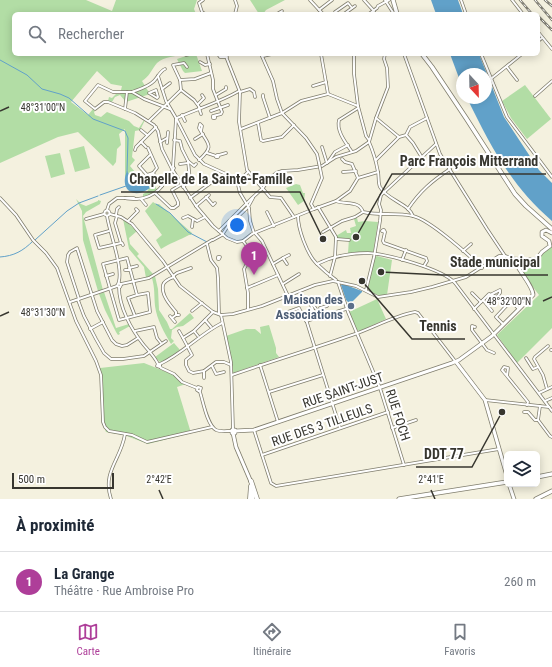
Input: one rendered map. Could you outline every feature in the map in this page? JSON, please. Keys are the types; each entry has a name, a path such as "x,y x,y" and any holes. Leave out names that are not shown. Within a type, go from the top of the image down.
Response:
{"main road":[{"path":"393,0 397,12"},
{"path":"423,56 466,118 515,194 552,229"},
{"path":"540,476 552,474"},
{"path":"251,481 252,499"},
{"path":"251,481 257,499"},
{"path":"406,499 504,482"},
{"path":"536,499 552,491"},
{"path":"399,499 416,497"}],"street":[{"path":"202,12 199,2 203,0"},
{"path":"235,0 237,6 236,12"},
{"path":"310,0 319,10 332,0"},
{"path":"347,0 352,8"},
{"path":"364,0 374,11 378,6 387,0 393,12"},
{"path":"461,0 465,12"},
{"path":"512,0 521,12"},
{"path":"335,12 348,3"},
{"path":"347,12 355,6"},
{"path":"540,35 552,49"},
{"path":"208,56 213,80 213,89 219,101 222,112 221,114 215,116"},
{"path":"226,56 240,92 240,130 248,172 270,197 281,198 294,217"},
{"path":"262,56 274,81 277,99 282,113 306,138 317,154 322,178 311,204 314,209"},
{"path":"321,56 328,94"},
{"path":"354,56 354,74 358,107 366,136 375,160 380,185 384,192 412,212 414,216"},
{"path":"120,284 148,279 222,234 270,178 279,172 320,167 336,157 352,152 369,141 388,87 385,56"},
{"path":"405,56 440,154 486,229 505,256"},
{"path":"482,56 487,68"},
{"path":"492,77 520,56"},
{"path":"200,62 205,65 210,64"},
{"path":"187,67 184,63 173,65 180,80 181,90 198,104 201,114"},
{"path":"506,67 517,80"},
{"path":"165,69 148,86 132,92 113,92 98,85 85,101 94,109 106,102 125,109 149,121 156,127 160,142 171,162 173,169 190,198 205,217 229,239 243,241 255,233 336,201 350,190 358,178 378,172"},
{"path":"180,80 195,79 211,73"},
{"path":"158,76 171,110 194,156 204,164 226,174 237,183 240,193 247,204 252,231 262,241 288,296"},
{"path":"492,80 507,117 552,177"},
{"path":"534,96 552,81"},
{"path":"313,86 326,82"},
{"path":"162,89 170,83"},
{"path":"216,95 226,90 226,87"},
{"path":"176,118 250,89 254,92 256,97"},
{"path":"149,121 181,90"},
{"path":"125,109 127,92"},
{"path":"132,92 144,99 165,106 171,110"},
{"path":"240,130 282,113 301,101 328,94 358,107"},
{"path":"198,104 204,98 202,95"},
{"path":"263,95 270,118"},
{"path":"211,111 228,105"},
{"path":"352,152 340,132 338,123 358,107"},
{"path":"182,115 184,121"},
{"path":"70,302 109,289 121,287 118,260 109,231 107,214 109,211 107,210 109,204 114,199 121,197 141,199 155,193 162,186 173,169 171,162 176,118"},
{"path":"376,118 399,137"},
{"path":"375,160 399,137 406,135 410,127 427,118"},
{"path":"258,123 261,140 263,141 282,137 294,125"},
{"path":"135,150 136,147 156,127"},
{"path":"141,130 147,136"},
{"path":"199,160 207,153 209,147 209,143 201,131"},
{"path":"167,143 168,132"},
{"path":"195,139 203,134"},
{"path":"406,135 421,156"},
{"path":"160,142 168,138"},
{"path":"174,140 180,141 182,150 188,162 190,180 183,187"},
{"path":"141,142 147,148 157,167 153,173 146,175 139,166 150,155"},
{"path":"366,291 381,210 379,204 381,195 421,156 436,144"},
{"path":"327,163 334,154 348,145"},
{"path":"322,147 327,163"},
{"path":"207,153 217,156 226,153"},
{"path":"342,159 345,162 352,164 358,178"},
{"path":"180,164 188,162 194,166 196,164"},
{"path":"408,209 417,196 426,187 450,169"},
{"path":"343,172 356,171"},
{"path":"237,183 248,172"},
{"path":"153,173 162,186"},
{"path":"190,198 212,182 224,182 230,178"},
{"path":"155,193 171,208 174,208 178,203 172,190 182,184"},
{"path":"196,206 209,195"},
{"path":"206,197 213,205 215,203"},
{"path":"0,198 16,215 33,240 54,263 60,274 76,321 99,369 103,383 103,422 105,427 109,431 132,435 147,442 212,427"},
{"path":"141,199 146,205"},
{"path":"336,201 356,204 360,206 363,212"},
{"path":"219,231 247,204"},
{"path":"119,207 117,209 115,223 123,245"},
{"path":"318,207 336,239 335,257 330,276"},
{"path":"128,221 138,211 136,209"},
{"path":"107,210 105,212 107,214"},
{"path":"189,217 190,212"},
{"path":"267,212 274,226"},
{"path":"323,232 363,212 380,215 405,214 414,216 432,226 464,251 482,268"},
{"path":"86,219 107,214 116,215 128,221 140,233 174,276 180,286 213,312 220,315 233,314 262,306 314,285 333,281 350,284 378,297 432,287 466,277 497,257 505,256 514,259 536,260 542,252 550,246 549,241 542,236 542,232 546,230 552,233"},
{"path":"298,216 301,232 311,256 316,264 338,282"},
{"path":"183,218 189,217 197,221 205,217"},
{"path":"192,227 193,219"},
{"path":"109,231 95,235 99,248 121,243"},
{"path":"384,232 384,243 426,258 427,261 424,266"},
{"path":"336,239 349,240"},
{"path":"243,241 251,252 250,258 244,269 248,309"},
{"path":"207,244 211,260 217,268 220,315 231,365 233,431 236,447 251,481"},
{"path":"464,251 471,244"},
{"path":"138,338 127,345 119,346 112,340 92,295 78,249 76,248 69,254 67,262 90,329 104,353 111,359 116,360 137,358 150,353 166,340"},
{"path":"402,260 406,250"},
{"path":"316,264 346,254 374,254 424,266 442,273 452,280 552,411"},
{"path":"273,264 290,255"},
{"path":"135,316 128,298 137,296 148,293 150,312 135,316 119,320 103,264 127,258 137,296"},
{"path":"211,260 218,258"},
{"path":"283,258 287,264"},
{"name":"RUE SAINT-JUST","path":"233,431 254,430 456,362 494,335 534,293 514,259"},
{"path":"125,270 137,266"},
{"path":"175,322 171,317 178,315 166,298 163,285 177,273 191,268"},
{"path":"106,276 113,274"},
{"path":"283,284 299,274"},
{"path":"247,288 278,275"},
{"name":"RUE FOCH","path":"338,282 346,309 380,388 404,465"},
{"path":"118,287 127,318 138,338 161,368 174,374 182,382 197,388 201,388 200,391 209,422 212,427 222,432 233,431"},
{"path":"472,293 492,310"},
{"path":"474,309 488,295 492,294"},
{"path":"311,311 310,302 318,309"},
{"path":"504,325 496,317 510,302 512,302 519,309"},
{"path":"192,311 202,303"},
{"path":"282,319 304,314 327,306"},
{"path":"288,312 299,308 300,312 304,314 340,428"},
{"path":"306,321 346,309"},
{"path":"183,338 194,331 213,312"},
{"path":"232,375 357,334 386,321 416,312 486,400 486,405 504,466"},
{"path":"205,320 211,327"},
{"path":"90,329 103,322"},
{"path":"159,365 222,324"},
{"path":"474,327 472,326 472,330 482,344 487,350 494,353"},
{"path":"135,331 154,327 157,338 161,344"},
{"path":"179,331 192,355 186,361 188,370 193,373 204,371 218,362 231,365"},
{"path":"194,331 198,336"},
{"path":"547,389 543,375 534,359 548,346"},
{"path":"526,358 533,369 538,367"},
{"path":"260,365 278,422"},
{"path":"212,366 216,374 224,372"},
{"path":"204,371 204,378"},
{"path":"269,392 323,375"},
{"path":"507,376 528,402 527,405"},
{"path":"539,393 552,387"},
{"path":"545,402 552,398"},
{"path":"486,400 549,407"},
{"path":"538,420 540,406"},
{"name":"RUE DES 3 TILLEULS","path":"262,455 388,412"},
{"path":"524,412 528,412 535,420 538,420 552,437"},
{"path":"392,428 416,420"},
{"path":"254,430 272,484 276,486 499,449"},
{"path":"111,499 108,492 108,477 122,447 125,434"},
{"path":"510,487 514,499"}],"green space":[{"path":"0,0 86,0 112,11 116,0 197,0 194,9 195,12 12,12 12,56 176,56 166,58 157,63 149,75 142,81 150,94 126,102 120,95 115,97 112,102 108,101 109,97 112,98 116,94 120,94 122,86 111,84 97,71 71,102 88,115 93,109 95,111 95,115 101,117 107,112 129,121 134,126 139,128 145,120 140,130 135,131 132,157 135,160 130,166 140,178 149,179 153,182 157,190 151,195 143,197 143,194 147,192 149,188 127,184 125,185 125,129 119,134 121,145 117,149 116,162 113,166 78,132 58,137 0,163"},
{"path":"250,0 285,0 264,12 258,12"},
{"path":"186,56 197,56 202,71 185,73 177,59"},
{"path":"525,85 551,119 527,139 511,118 502,101"},
{"path":"84,146 90,168 75,172 69,150"},
{"path":"60,153 65,174 51,178 45,156"},
{"path":"296,184 300,185 303,193 305,193 304,201 298,205 286,188"},
{"path":"76,199 81,204 86,206 98,200 101,201 100,204 86,212 83,216 103,290 98,291 83,240 82,211"},
{"path":"153,202 159,204 192,233 191,235 161,249 156,240 162,235 145,211"},
{"path":"357,218 358,222 378,222 373,253 348,253 349,239 337,238 336,236 346,230 347,233 351,233 350,228 356,226 354,219"},
{"path":"123,219 137,231 129,238 130,244 139,254 137,256 153,274 146,278 144,267 129,249"},
{"path":"552,246 552,328 517,363 497,335 539,295 520,270 529,261 535,261 541,254"},
{"path":"377,256 392,260 387,295 376,295 368,289 375,257"},
{"path":"155,276 158,289 159,310 170,329 172,329 190,313 194,318 183,326 172,330 171,338 174,341 171,344 157,316 152,278"},
{"path":"104,292 116,328 129,324 130,326 119,332 120,334 118,335 105,310 99,294"},
{"path":"377,299 386,319 360,331 357,330 349,312"},
{"path":"269,325 276,348 276,353 279,357 233,373 226,336 246,329 255,329 261,334 260,327"},
{"path":"174,343 180,350 165,361 160,362 155,357"},
{"path":"144,363 174,375 186,384 177,387 191,433 148,444 124,435 106,432 102,422 100,368"}],"water":[{"path":"431,0 458,0 462,12 435,12"},
{"path":"451,56 480,56 485,68 456,68 456,70"},
{"path":"492,87 504,117 539,170 552,183 552,221 525,194 513,179 484,132 470,104 492,104"},
{"path":"127,171 133,179 138,182 148,184 150,188 139,193 130,191 125,183"},
{"path":"343,284 362,292 349,303 346,300 341,285"}],"waterway":[{"path":"0,60 27,75 42,89 69,98 93,119 125,131 128,138 127,172"},
{"path":"100,195 126,186"},
{"path":"35,240 67,211 79,203 98,196"},
{"path":"156,204 170,213 188,232 207,242"},
{"path":"0,257 18,252 26,248 33,241"}],"railway":[{"path":"520,0 530,12"},
{"path":"535,0 552,20"},
{"path":"545,0 552,6"},
{"path":"540,18 552,30"}],"place":[{"name":"Parc François Mitterrand","path":"356,237"},
{"name":"Chapelle de la Sainte-Famille","path":"323,239"},
{"name":"Stade municipal","path":"381,272"},
{"name":"La Grange","path":"254,275"},
{"name":"Tennis","path":"362,281"},
{"name":"Maison des Associations","path":"351,306"},
{"name":"DDT 77","path":"502,412"}]}
